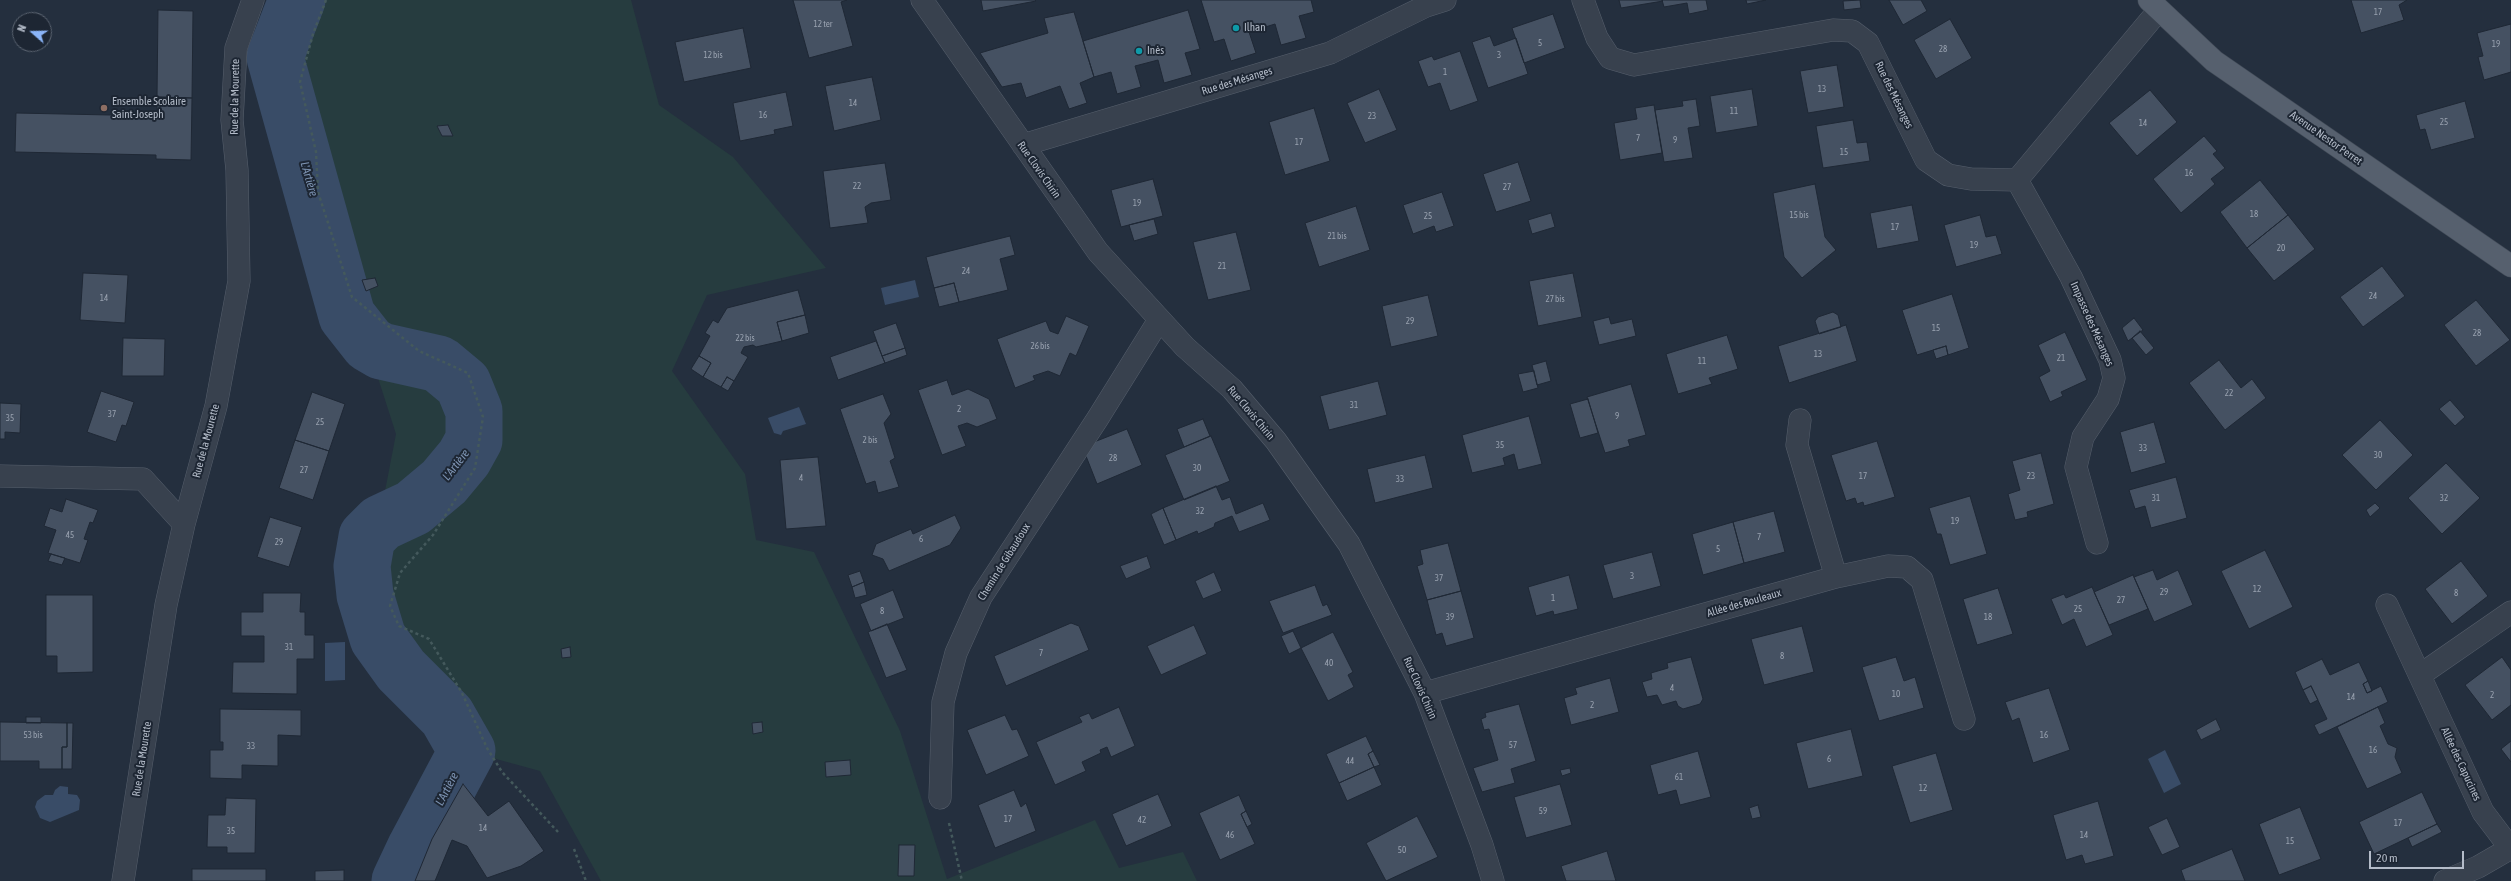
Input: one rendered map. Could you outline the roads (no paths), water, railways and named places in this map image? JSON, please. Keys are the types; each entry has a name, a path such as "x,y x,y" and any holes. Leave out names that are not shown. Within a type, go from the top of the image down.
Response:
{"main road":[{"name":"Avenue Nestor Perret","path":"2153,5 2214,61 2511,266"}],"street":[{"name":"Rue de la Mourette","path":"123,881 166,606 184,524 216,406 239,281 236,170 232,120 235,55 236,48 253,0"},
{"name":"Rue Clovis Chirin","path":"922,0 1098,252 1184,347 1232,389 1276,441 1343,536 1425,693 1482,845 1493,881"},
{"name":"Rue des Mésanges","path":"1583,0 1597,38 1610,58 1634,65 1832,30 1852,31 1868,43 1926,160 1948,175 1971,178 2017,180"},
{"name":"Rue des Mésanges","path":"1022,145 1330,53 1432,2"},
{"path":"2017,180 2153,5"},
{"name":"Impasse des Mésanges","path":"2017,180 2071,277 2110,360 2114,378 2108,399 2083,437 2076,467 2097,543"},
{"name":"Chemin de Gibaudoux","path":"940,798 943,702 956,653 981,597 1072,454 1098,418 1159,320"},
{"path":"1800,420 1797,445 1836,578"},
{"path":"0,476 143,479 184,524"},
{"name":"Allée des Bouleaux","path":"1425,693 1836,578 1888,566 1907,567 1922,580 1964,719"},
{"name":"Allée des Capucines","path":"2387,605 2483,812 2511,848"},
{"path":"2420,675 2511,612"},
{"path":"2445,881 2478,867 2511,848"}],"water":[{"path":"915,280 919,297 885,305 881,288"},
{"path":"799,407 806,424 783,431 781,435 774,433 768,418"},
{"path":"345,642 345,680 325,681 325,643"},
{"path":"2165,750 2181,784 2164,793 2148,759"},
{"path":"60,786 68,787 68,794 77,795 80,800 79,810 50,822 40,818 35,807 37,801 45,795 53,795 55,790"}],"waterway":[{"name":"L'Artière","path":"297,0 275,57 347,316 369,344 381,351 439,364 463,384 474,411 474,440 464,458 444,482 413,508 381,523 367,537 362,566 365,595 378,638 401,670 447,716 467,751 416,847 400,881"}],"place":[{"name":"Ilhan","path":"1236,28"},
{"name":"Inès","path":"1139,51"},
{"name":"Ensemble Scolaire Saint-Joseph","path":"104,108"}]}
